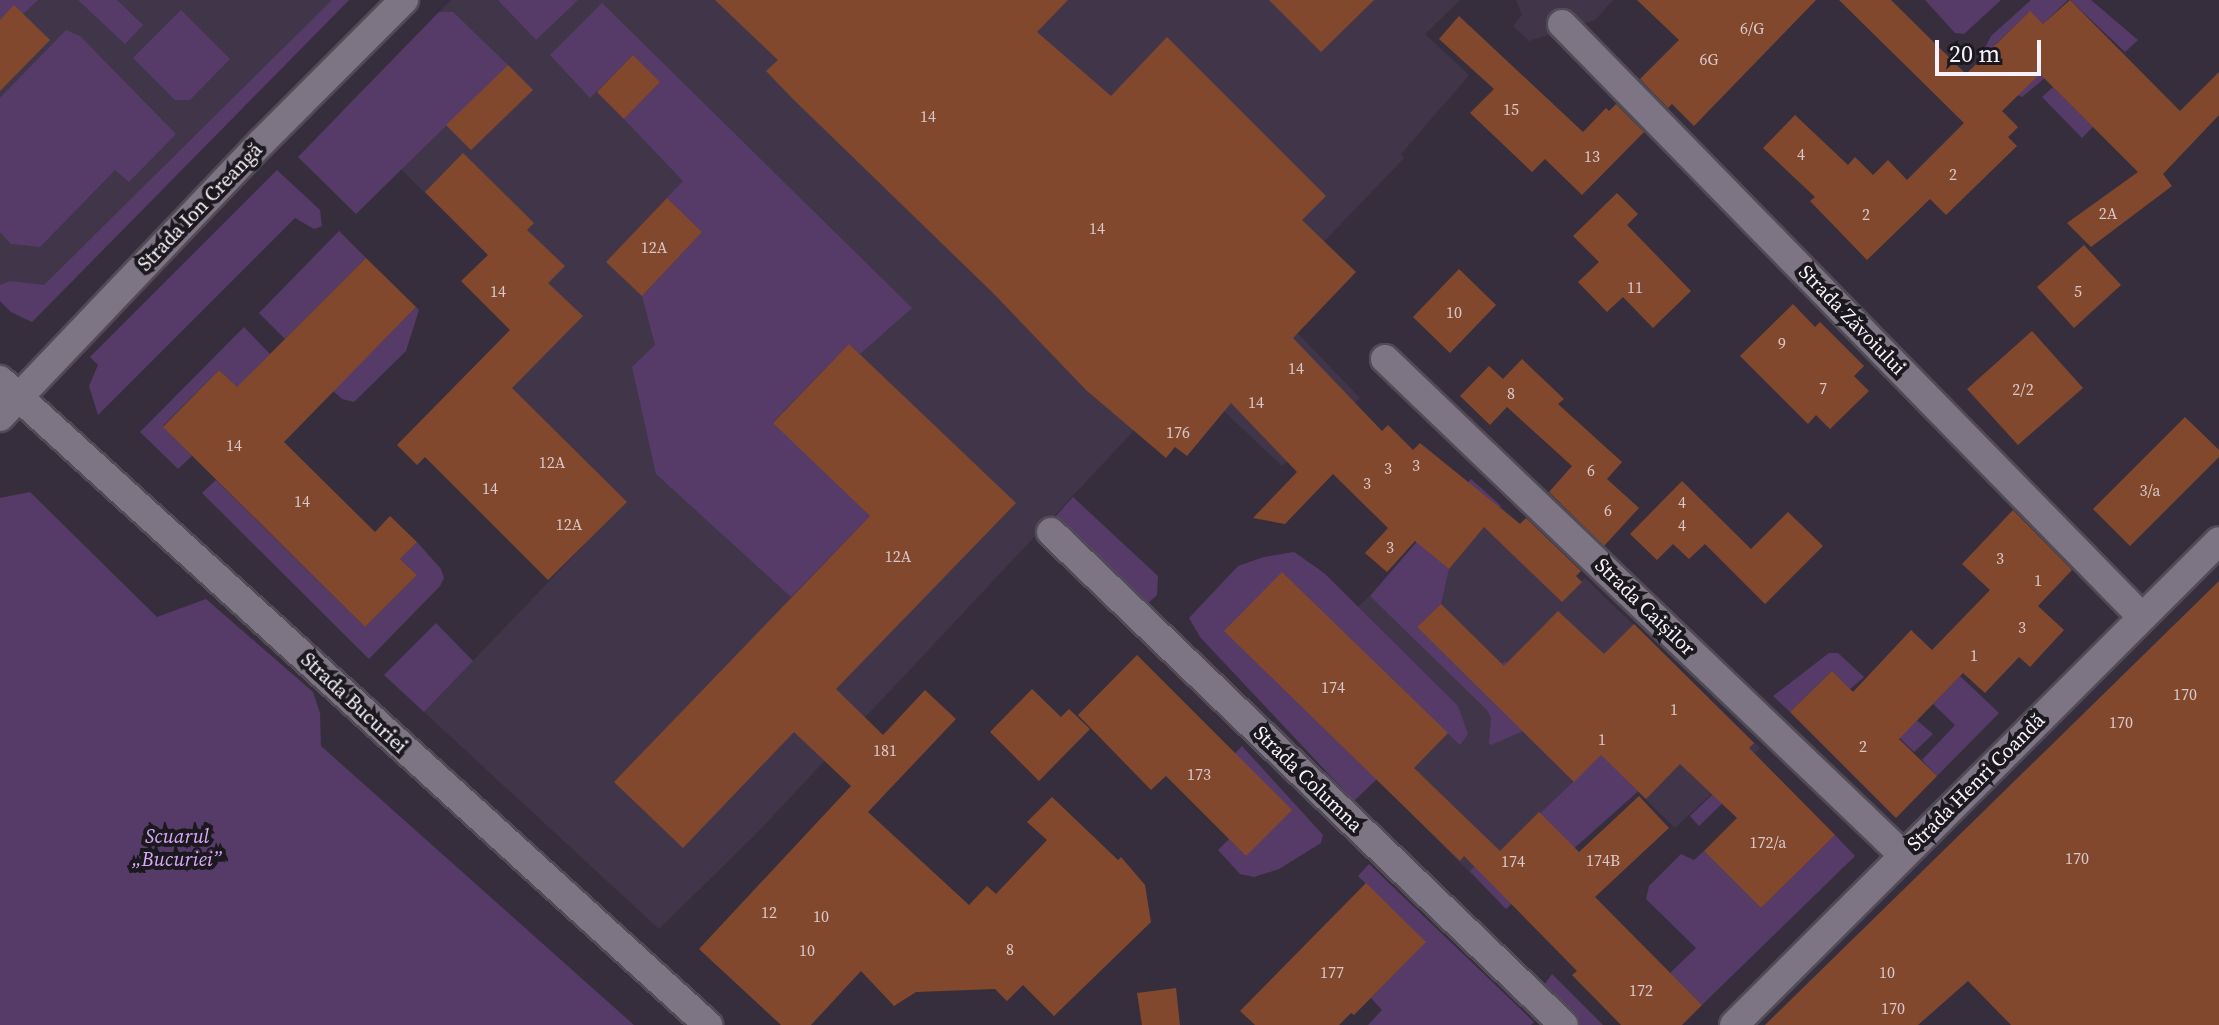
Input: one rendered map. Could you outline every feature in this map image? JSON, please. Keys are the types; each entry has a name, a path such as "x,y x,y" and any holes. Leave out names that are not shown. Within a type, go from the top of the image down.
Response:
{"street":[{"name":"Strada Ion Creangă","path":"6,398 404,0"},
{"name":"Strada Zăvoiului","path":"1562,24 2141,616"},
{"name":"Strada Caișilor","path":"1385,359 1903,855"},
{"name":"Strada Bucuriei","path":"6,398 708,1025"},
{"name":"Strada Columna","path":"1051,532 1564,1025"},
{"name":"Strada Henri Coandă","path":"1734,1025 2219,541"}],"shaded area":[{"path":"0,0 349,0 32,322 11,312 0,301"},
{"path":"451,0 1460,0 1425,34 1469,75 1401,154 1404,158 1267,301 1360,398 1282,466 1186,375 755,835 659,929 424,712 582,547 438,404 538,304 342,111"},
{"path":"1516,0 1613,0 1595,20 1529,41 1513,26 1522,15"},
{"path":"1471,479 1581,581 1585,578 1760,748 1675,828 1638,792 1506,909 1377,779 1238,566 1264,557 1294,552 1324,573 1358,607 1387,579"}],"green space":[{"path":"0,0 38,0 23,14 14,6 0,20"},
{"path":"78,0 117,0 143,25 125,44"},
{"path":"332,0 349,0 32,322 11,312 0,301 0,285 10,281 44,285"},
{"path":"498,0 578,0 536,40"},
{"path":"1925,0 2001,0 1964,34 1955,33"},
{"path":"2031,0 2068,0 2043,24 2029,12 1996,44 2008,57 2022,91 2040,74 2045,78 2022,97 2014,93 1992,66 1985,48 1991,36"},
{"path":"2070,0 2091,0 2138,40 2125,52"},
{"path":"602,3 912,308 860,354 849,344 773,422 870,516 791,597 656,474 632,367 655,345 642,296 702,232 667,198 683,181 624,119 660,82 633,55 590,98 550,55"},
{"path":"181,10 230,59 190,100 175,100 133,58"},
{"path":"439,12 453,12 508,65 356,214 298,157"},
{"path":"66,30 80,36 176,134 129,182 115,170 40,247 11,244 0,232 0,98"},
{"path":"2053,87 2093,127 2082,138 2042,97"},
{"path":"277,170 320,210 322,226 314,229 295,218 98,415 89,386 98,365 90,357"},
{"path":"339,231 366,258 285,339 259,313"},
{"path":"416,307 419,310 406,351 354,402 342,399 333,391"},
{"path":"244,327 270,354 254,370 262,379 246,396 219,370 163,426 192,456 178,469 140,432"},
{"path":"1471,479 1501,506 1424,548 1449,569 1441,604 1417,627 1523,731 1491,745 1491,718 1487,710 1370,596"},
{"path":"216,480 365,627 417,575 400,559 417,542 441,569 444,578 440,586 369,659 202,493"},
{"name":"Scuarul „Bucuriei”","path":"30,492 157,617 206,599 313,692 320,713 321,746 634,1025 0,1025 0,498"},
{"path":"1073,497 1158,576 1157,595 1144,607 1054,518"},
{"path":"1294,552 1324,573 1458,706 1468,734 1460,745 1283,573 1377,779 1354,801 1200,637 1189,618 1238,566 1264,557"},
{"path":"436,623 473,661 424,712 384,675"},
{"path":"1829,653 1838,653 1864,677 1850,689 1832,671 1790,712 1773,696"},
{"path":"1505,661 1638,791 1506,909 1470,871 1494,846 1480,871 1597,759 1502,664"},
{"path":"1960,676 1999,713 1937,776 1922,760 1955,725 1933,704"},
{"path":"1873,683 1933,734 1914,752 1859,698"},
{"path":"1242,746 1323,835 1321,843 1279,869 1254,877 1240,874 1218,850 1229,839 1246,856 1235,753"},
{"path":"1755,754 1778,778 1734,792 1699,826 1690,816"},
{"path":"1835,835 1855,856 1702,1005 1670,973 1696,948 1646,899 1649,886 1681,854 1694,860 1704,851 1761,908"},
{"path":"1369,864 1534,1022 1531,1025 1368,1025 1382,1010 1371,998 1425,942 1358,876"},
{"path":"1552,974 1603,1025 1579,1025 1542,988"}],"building":[{"path":"715,0 1068,0 1037,32 1111,96 1167,37 1326,196 1302,220 1356,272 1293,338 1382,431 1388,425 1413,450 1420,443 1520,524 1526,518 1581,571 1576,576 1582,582 1562,602 1484,527 1449,569 1415,541 1387,572 1365,553 1388,528 1333,474 1285,524 1253,518 1297,472 1231,403 1187,456 1175,447 1166,458 1086,390 993,293 793,99 766,71 778,60"},
{"path":"1269,0 1374,0 1321,52"},
{"path":"1637,0 1816,0 1694,126 1672,104 1668,108 1640,79 1679,40"},
{"path":"1839,0 1891,0 1966,74 2030,11 2043,24 2070,0 2180,111 2219,72 2219,115 2163,174 2172,186 2091,247 2067,223 2138,172 2040,74 2002,111 2018,127 2008,137 2017,146 1946,215 1930,199 1867,260 1810,201 1815,197 1763,148 1795,115 1848,165 1855,157 1873,175 1888,160 1907,180 1964,123"},
{"path":"14,5 50,40 0,91 0,20"},
{"path":"1459,16 1583,132 1606,108 1609,111 1616,104 1644,132 1582,195 1545,159 1532,172 1470,113 1494,89 1439,39"},
{"path":"633,55 660,82 624,119 597,92"},
{"path":"508,65 533,90 471,150 446,125"},
{"path":"463,153 534,223 527,230 565,266 548,283 583,316 512,388 627,502 548,580 425,457 417,465 397,445 510,330 461,281 488,255 425,192"},
{"path":"1617,193 1638,214 1627,225 1691,291 1653,328 1623,297 1607,312 1578,282 1599,262 1573,236"},
{"path":"667,198 702,232 642,296 606,262"},
{"path":"2084,245 2121,285 2074,328 2037,287"},
{"path":"366,258 416,307 284,442 375,532 390,516 417,542 400,559 417,575 365,627 163,427 219,370 237,387"},
{"path":"1459,269 1496,305 1450,353 1413,317"},
{"path":"1793,304 1815,327 1820,322 1864,366 1854,376 1869,391 1830,429 1816,415 1808,424 1740,356"},
{"path":"2032,331 2083,388 2018,445 1967,389"},
{"path":"849,344 1016,503 836,689 883,735 925,690 956,719 868,812 969,905 987,886 996,894 1047,840 1027,822 1052,797 1118,860 1121,857 1145,885 1151,922 1054,1016 1023,985 1007,1001 995,989 916,992 894,1006 861,971 811,1025 781,1025 699,949 851,786 794,732 683,848 614,782 870,516 773,423"},
{"path":"1522,359 1564,399 1558,404 1622,462 1607,479 1639,508 1604,546 1549,492 1572,466 1507,407 1490,425 1460,396 1489,366 1503,379"},
{"path":"2185,417 2219,450 2219,457 2130,546 2093,509"},
{"path":"1682,481 1751,549 1788,512 1823,546 1765,604 1705,544 1689,559 1673,544 1657,560 1630,534"},
{"path":"2013,510 2072,570 2038,606 2064,630 2030,667 2019,657 1985,693 1963,673 1899,739 1937,776 1896,818 1790,712 1832,671 1853,692 1911,630 1932,650 1990,590 1962,564"},
{"path":"1282,572 1448,733 1414,768 1500,851 1539,812 1579,852 1639,796 1669,828 1595,897 1702,1005 1682,1025 1621,1025 1572,975 1577,971 1464,856 1460,861 1224,631"},
{"path":"2219,581 2219,1025 2011,1025 1968,981 1918,1025 1765,1025"},
{"path":"1441,604 1504,666 1558,611 1604,654 1634,624 1754,743 1749,748 1835,835 1761,908 1704,851 1737,818 1680,764 1646,799 1601,755 1574,782 1417,627"},
{"path":"1137,655 1292,810 1246,856 1166,776 1151,790 1078,715"},
{"path":"1032,689 1061,717 1069,709 1090,729 1039,781 990,732"},
{"path":"1366,883 1426,942 1354,1015 1351,1013 1339,1025 1255,1025 1240,1011"},
{"path":"1176,988 1180,1025 1142,1025 1137,993"}]}
